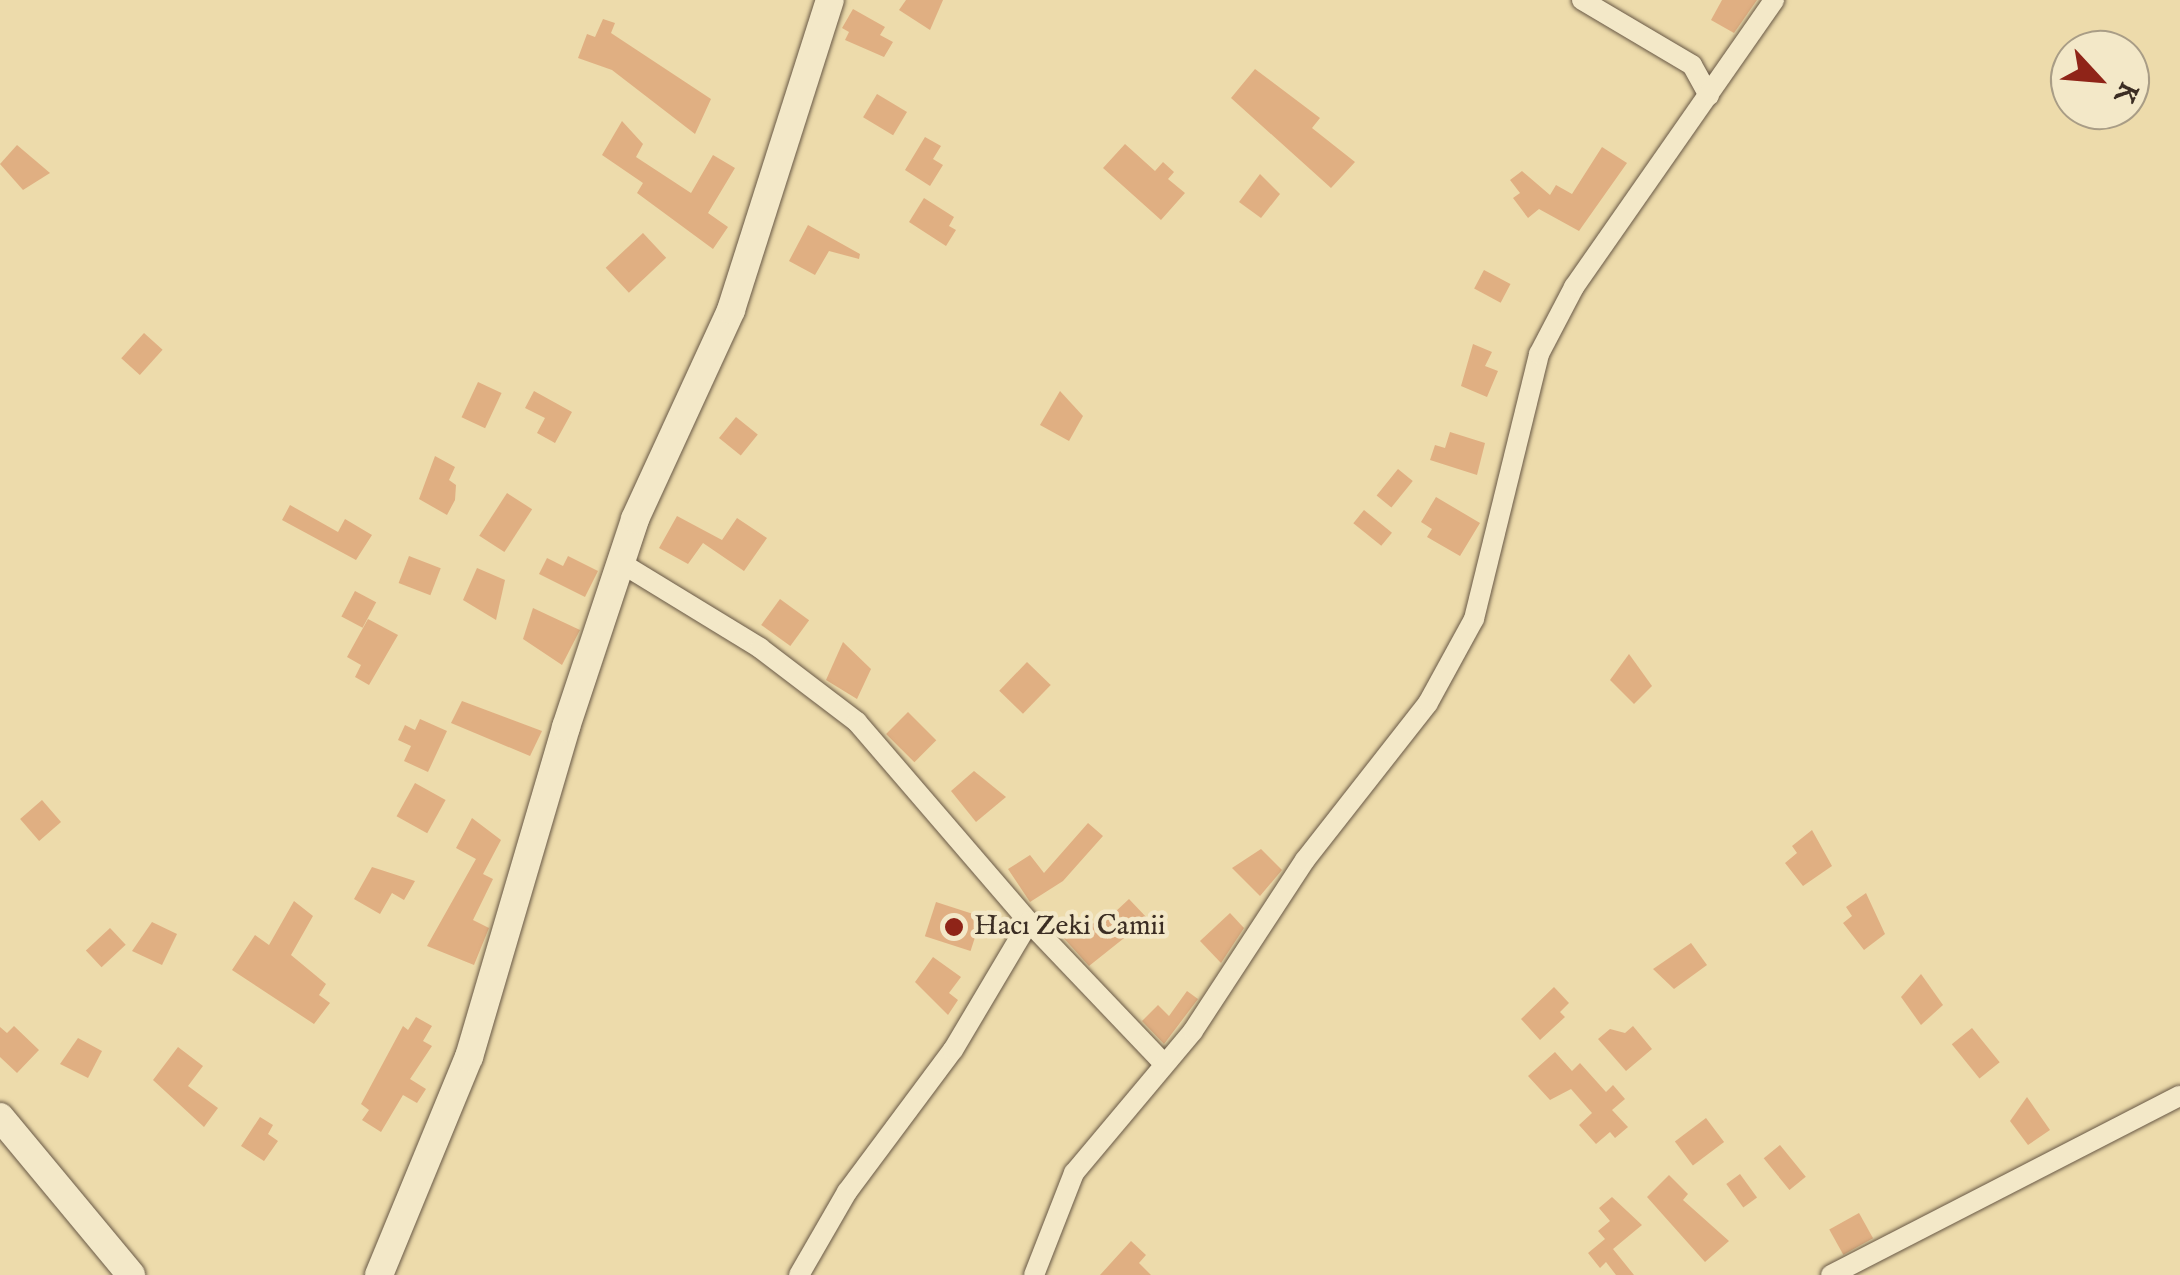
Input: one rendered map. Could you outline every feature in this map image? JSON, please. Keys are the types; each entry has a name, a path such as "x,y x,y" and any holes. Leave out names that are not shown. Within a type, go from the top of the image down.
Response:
{"street":[{"path":"379,1275 469,1057 620,563 731,310 830,0"},
{"path":"1582,0 1692,66 1709,96"},
{"path":"1034,1275 1074,1173 1194,1031 1305,860 1428,703 1474,619 1540,354 1574,287 1774,0"},
{"path":"620,563 760,648 857,722 1029,922 1164,1064"},
{"path":"799,1275 847,1192 953,1050 1029,922"},
{"path":"1831,1275 2180,1096"},
{"path":"0,1117 131,1275"}],"building":[{"path":"906,0 943,0 930,30 899,10"},
{"path":"1722,0 1757,0 1734,33 1711,20"},
{"path":"853,9 885,27 880,35 893,42 884,57 845,40 849,32 842,28"},
{"path":"603,19 615,23 611,33 711,99 695,134 612,70 578,58 587,34 595,37"},
{"path":"1255,69 1320,118 1312,128 1355,162 1331,188 1231,98"},
{"path":"877,94 907,112 893,135 863,117"},
{"path":"622,121 643,144 636,157 691,193 713,155 735,168 708,213 728,227 713,249 637,193 643,183 602,155"},
{"path":"925,137 941,146 933,159 943,165 930,186 905,170"},
{"path":"1125,144 1155,171 1163,162 1174,172 1168,179 1185,193 1161,220 1103,168"},
{"path":"17,145 50,173 23,190 0,164"},
{"path":"1602,147 1627,163 1579,231 1539,209 1528,218 1513,198 1520,193 1510,180 1522,171 1550,195 1556,185 1572,194"},
{"path":"1260,174 1280,194 1261,218 1239,202"},
{"path":"924,198 954,217 949,226 956,230 946,246 909,222"},
{"path":"808,225 860,254 859,259 829,251 815,275 789,261"},
{"path":"643,233 666,258 629,293 606,268"},
{"path":"1484,270 1510,284 1501,303 1474,289"},
{"path":"144,333 163,350 140,375 121,358"},
{"path":"1473,344 1492,352 1485,366 1498,371 1487,397 1461,386"},
{"path":"478,382 502,393 485,428 462,417"},
{"path":"534,391 572,412 555,443 537,433 545,418 525,408"},
{"path":"1060,391 1083,416 1069,441 1040,425"},
{"path":"736,417 758,435 741,456 719,438"},
{"path":"1450,432 1485,443 1477,475 1430,460 1435,445 1445,448"},
{"path":"435,456 455,467 449,480 456,485 455,500 447,515 419,499"},
{"path":"1398,469 1413,481 1391,507 1377,495"},
{"path":"507,493 532,509 504,552 479,536"},
{"path":"1436,497 1480,523 1460,556 1427,537 1432,529 1421,522"},
{"path":"290,505 338,532 345,519 372,535 356,560 282,520"},
{"path":"1364,510 1392,533 1381,546 1353,523"},
{"path":"677,516 722,540 737,518 767,538 744,571 703,543 688,564 659,548"},
{"path":"409,556 441,568 430,595 399,583"},
{"path":"568,556 598,571 585,597 539,574 547,558 563,566"},
{"path":"477,568 505,580 496,620 463,600"},
{"path":"355,591 376,602 363,628 341,617"},
{"path":"780,599 809,620 790,646 761,625"},
{"path":"533,608 580,630 562,665 523,639"},
{"path":"368,619 398,635 369,685 355,677 361,665 347,657"},
{"path":"843,642 871,669 857,699 826,680"},
{"path":"1629,654 1652,686 1634,704 1610,680"},
{"path":"1027,662 1051,685 1023,714 999,691"},
{"path":"462,701 542,731 530,756 451,723"},
{"path":"908,712 936,740 914,762 886,734"},
{"path":"420,719 447,731 428,772 404,761 411,746 398,740 405,725 415,730"},
{"path":"974,771 1006,797 976,822 951,791"},
{"path":"415,783 446,800 427,833 397,816"},
{"path":"42,800 61,822 39,841 20,819"},
{"path":"472,818 501,840 483,874 493,879 473,920 489,928 474,965 427,946 476,859 456,848"},
{"path":"1088,823 1103,836 1063,881 1030,902 1008,869 1030,855 1044,873"},
{"path":"1812,830 1832,866 1803,886 1785,863 1797,853 1792,846"},
{"path":"1261,849 1282,870 1260,896 1232,868"},
{"path":"372,867 415,881 404,900 392,893 380,914 354,899"},
{"path":"1866,893 1885,934 1864,950 1843,923 1852,916 1846,907"},
{"path":"1129,899 1148,919 1089,966 1060,934 1088,917 1098,928"},
{"path":"294,901 313,916 291,955 326,984 319,995 330,1003 314,1024 232,970 255,935 269,945"},
{"name":"Hacı Zeki Camii","path":"936,902 982,917 971,951 925,936"},
{"path":"1230,913 1244,928 1221,963 1200,941"},
{"path":"152,922 177,934 162,965 132,951"},
{"path":"110,928 126,945 102,967 86,951"},
{"path":"1691,943 1707,965 1674,989 1653,969"},
{"path":"933,957 961,977 949,993 958,1000 948,1015 915,982"},
{"path":"1921,974 1943,1005 1921,1025 1901,997"},
{"path":"1554,987 1569,1003 1560,1012 1565,1017 1540,1040 1521,1019"},
{"path":"1187,991 1198,999 1164,1044 1142,1021 1158,1005 1169,1016"},
{"path":"416,1017 432,1026 423,1041 432,1046 410,1079 426,1089 417,1103 403,1095 381,1132 362,1120 369,1110 361,1104 403,1026 408,1030"},
{"path":"14,1026 39,1050 17,1073 0,1057 0,1027 7,1033"},
{"path":"1633,1026 1652,1049 1626,1071 1598,1039 1610,1029 1625,1033"},
{"path":"1972,1028 2000,1062 1979,1079 1952,1044"},
{"path":"78,1038 102,1051 88,1078 60,1064"},
{"path":"178,1047 203,1066 188,1086 218,1108 204,1127 153,1080"},
{"path":"1555,1052 1572,1071 1580,1063 1606,1092 1613,1085 1625,1099 1612,1110 1628,1127 1615,1138 1610,1132 1596,1144 1579,1125 1592,1113 1571,1089 1550,1100 1528,1076"},
{"path":"2027,1097 2050,1130 2028,1145 2010,1121"},
{"path":"260,1117 273,1125 268,1134 278,1141 264,1161 241,1146"},
{"path":"1706,1118 1724,1142 1693,1165 1675,1141"},
{"path":"1780,1145 1806,1177 1789,1190 1764,1158"},
{"path":"1740,1174 1757,1197 1743,1207 1726,1184"},
{"path":"1669,1175 1688,1194 1683,1200 1729,1241 1705,1262 1647,1197"},
{"path":"1612,1197 1642,1225 1613,1249 1634,1275 1616,1275 1606,1262 1600,1268 1588,1253 1605,1239 1598,1231 1610,1221 1599,1208"},
{"path":"1859,1213 1873,1238 1843,1255 1829,1229"},
{"path":"1131,1241 1146,1255 1139,1263 1151,1275 1100,1275"}],"place":[{"name":"Hacı Zeki Camii","path":"954,927"}]}
